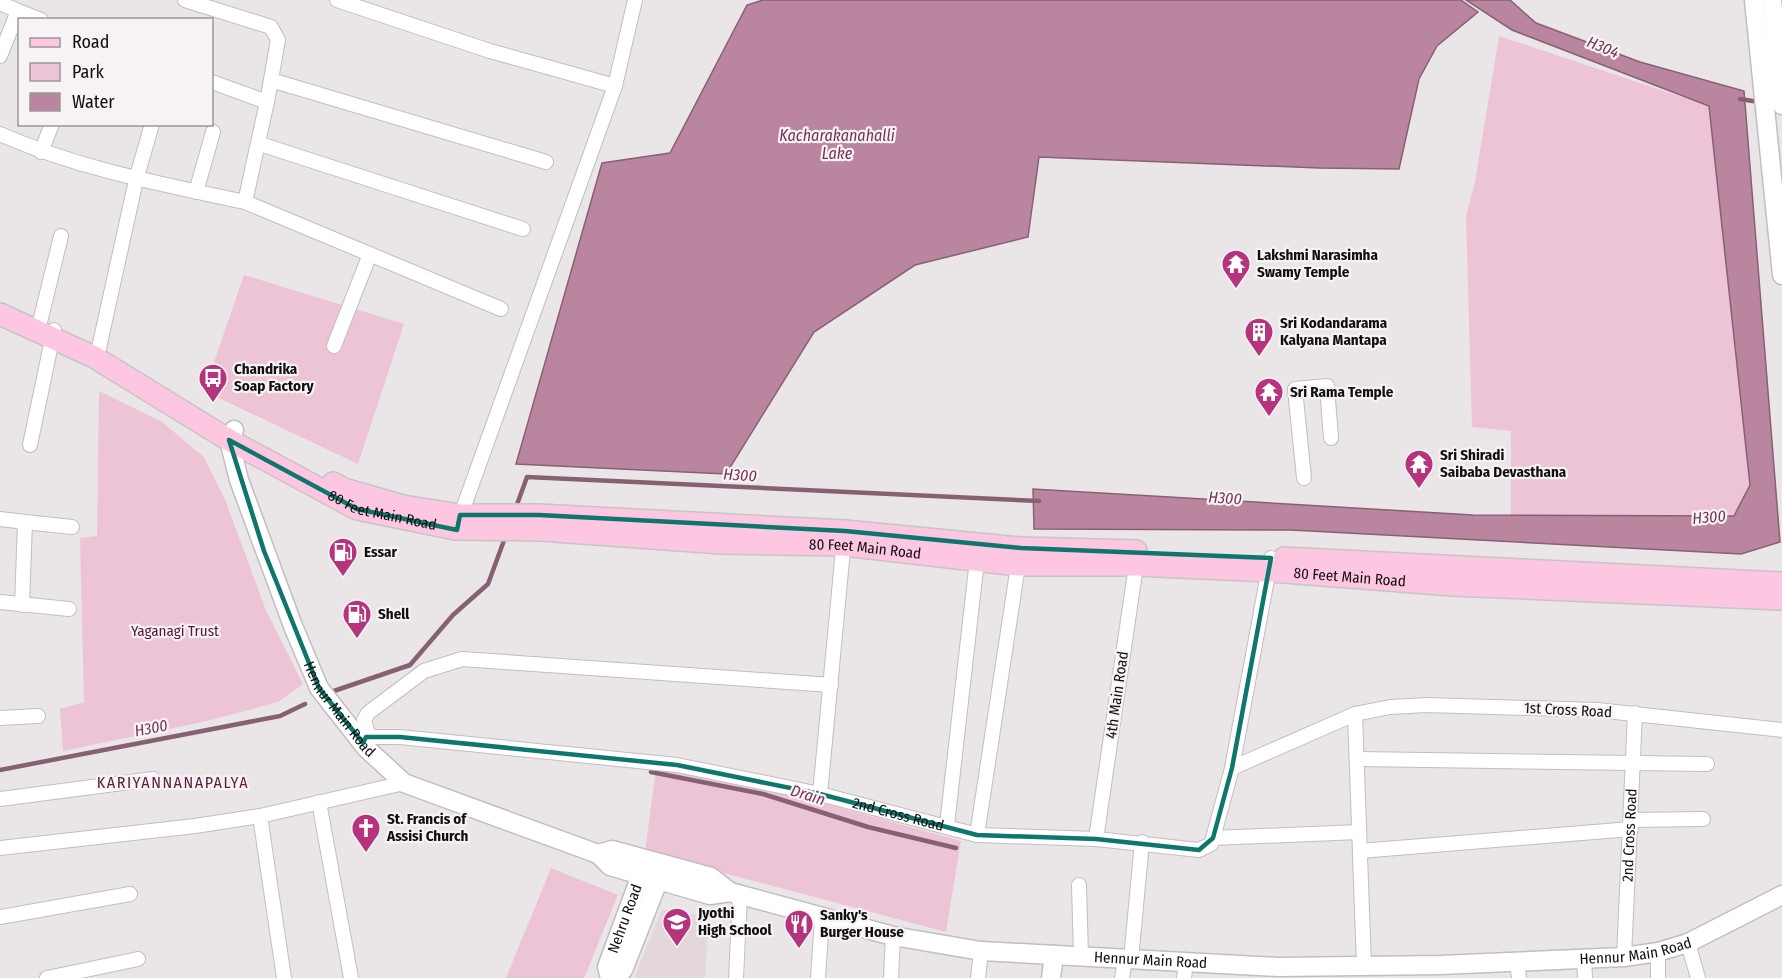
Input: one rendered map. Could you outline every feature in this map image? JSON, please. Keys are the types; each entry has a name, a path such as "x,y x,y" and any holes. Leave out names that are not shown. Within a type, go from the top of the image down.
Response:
{"main road":[{"path":"1754,0 1758,42 1770,104 1782,275"},
{"path":"1770,104 1780,82 1780,45 1772,0"},
{"path":"1758,42 1780,45"},
{"name":"80 Feet Main Road","path":"0,304 96,352 231,435 344,489 458,522 540,522 844,538 1019,556 1137,558 1782,583"},
{"name":"80 Feet Main Road","path":"0,314 49,328"},
{"name":"Hennur Main Road","path":"231,435 239,480 264,551 319,688 404,783 598,854 612,850 653,870 711,877 735,893 893,936 981,951 1128,959 1185,970 1340,973 1364,966 1518,970 1584,959 1624,957 1659,952 1688,943 1782,895"},
{"name":"80 Feet Main Road","path":"844,538 977,560 1019,556"},
{"name":"80 Feet Main Road","path":"1270,564 1453,585 1782,599"},
{"name":"Nehru Road","path":"610,978 607,967 653,870"},
{"name":"Nehru Road","path":"615,978 623,970 653,870"},
{"path":"1051,978 1054,955"}],"street":[{"path":"185,0 271,27 278,40 260,144 245,202"},
{"path":"336,0 490,51 615,86"},
{"path":"458,522 615,86 634,0"},
{"path":"0,3 36,18"},
{"path":"0,56 18,11"},
{"path":"272,80 546,162"},
{"path":"213,82 267,102"},
{"path":"42,152 51,126"},
{"path":"96,352 136,180 151,126"},
{"path":"196,192 213,132"},
{"path":"0,134 42,152 136,180 245,202 501,309"},
{"path":"260,144 523,229"},
{"path":"30,445 61,236"},
{"path":"334,346 370,254"},
{"path":"1304,478 1295,389 1327,386 1331,438"},
{"path":"0,519 72,527"},
{"path":"22,605 25,522"},
{"path":"820,794 844,538"},
{"path":"977,835 1019,556"},
{"name":"4th Main Road","path":"1096,839 1137,558"},
{"path":"946,825 977,560"},
{"path":"1270,564 1232,768 1213,838 1359,832"},
{"path":"0,602 69,609"},
{"path":"365,738 364,720 368,713 424,671 462,659 831,685"},
{"name":"1st Cross Road","path":"1232,768 1355,714 1390,707 1427,705 1635,713 1782,730"},
{"name":"2nd Cross Road","path":"1624,957 1635,713"},
{"path":"1355,714 1364,966"},
{"path":"0,718 38,716"},
{"name":"2nd Cross Road","path":"365,738 400,737 677,765 820,794 946,825 977,835 1142,842 1199,850 1211,844 1213,838"},
{"path":"1358,759 1707,764"},
{"path":"0,800 153,779"},
{"path":"0,848 195,826 260,816 404,783"},
{"path":"319,802 351,978"},
{"path":"260,816 284,978"},
{"path":"1360,851 1703,819"},
{"path":"1122,978 1128,959 1142,842"},
{"path":"1079,885 1081,956"},
{"path":"735,893 736,978"},
{"path":"0,917 129,894"},
{"path":"818,978 822,918"},
{"path":"891,978 893,936"},
{"path":"1688,943 1698,978"},
{"path":"978,978 981,951"},
{"path":"1658,978 1659,952"},
{"path":"46,978 138,959"},
{"path":"1584,959 1585,978"}],"highlighted area":[{"path":"229,440 357,509 457,530 460,515 539,515 845,531 1021,548 1271,558 1232,768 1213,838 1199,850 1096,839 977,835 820,794 677,765 400,737 366,737 363,743 319,688 264,551"}],"shaded area":[{"name":"Jyothi High School","path":"662,909 709,917 705,978 634,978"}],"green space":[{"path":"1499,36 1709,106 1750,485 1734,516 1511,515 1511,431 1472,427 1466,216 1475,182"},
{"path":"244,275 404,324 358,464 204,391"},
{"name":"Yaganagi Trust","path":"99,391 162,422 204,457 226,502 265,608 303,684 278,702 207,721 63,751 60,709 84,702 80,538 97,536"},
{"path":"656,769 819,802 961,841 946,932 645,852"},
{"path":"551,868 618,895 584,978 506,978"}],"water":[{"name":"Kacharakanahalli Lake","path":"763,0 1461,0 1478,12 1437,46 1419,79 1399,169 1039,157 1028,237 915,265 814,332 726,474 516,464 602,163 670,153 747,5"},
{"path":"1466,0 1510,0 1536,23 1640,62 1744,91 1780,542 1741,554 1291,530 1034,529 1033,489 1473,515 1734,516 1750,485 1709,106 1512,30"}],"waterway":[{"name":"H300","path":"1740,99 1759,102"},
{"name":"H300","path":"515,510 527,477 1039,501"},
{"name":"H300","path":"328,693 410,665 453,615 488,584 506,535"},
{"name":"H300","path":"0,770 280,716 305,704"},
{"name":"Drain","path":"651,772 763,794 868,827 956,848"}],"place":[{"name":"Lakshmi Narasimha Swamy Temple","path":"1236,290"},
{"name":"Sri Kodandarama Kalyana Mantapa","path":"1259,358"},
{"name":"Chandrika Soap Factory","path":"213,404"},
{"name":"Sri Rama Temple","path":"1269,418"},
{"name":"Sri Shiradi Saibaba Devasthana","path":"1419,490"},
{"name":"Essar","path":"343,578"},
{"name":"Shell","path":"357,640"},
{"name":"St. Francis of Assisi Church","path":"366,854"},
{"name":"Jyothi High School","path":"677,948"},
{"name":"Sanky's Burger House","path":"799,950"}],"district":[{"name":"KARIYANNANAPALYA","path":"173,782"}],"water label":[{"name":"H304","path":"1603,47"}]}
